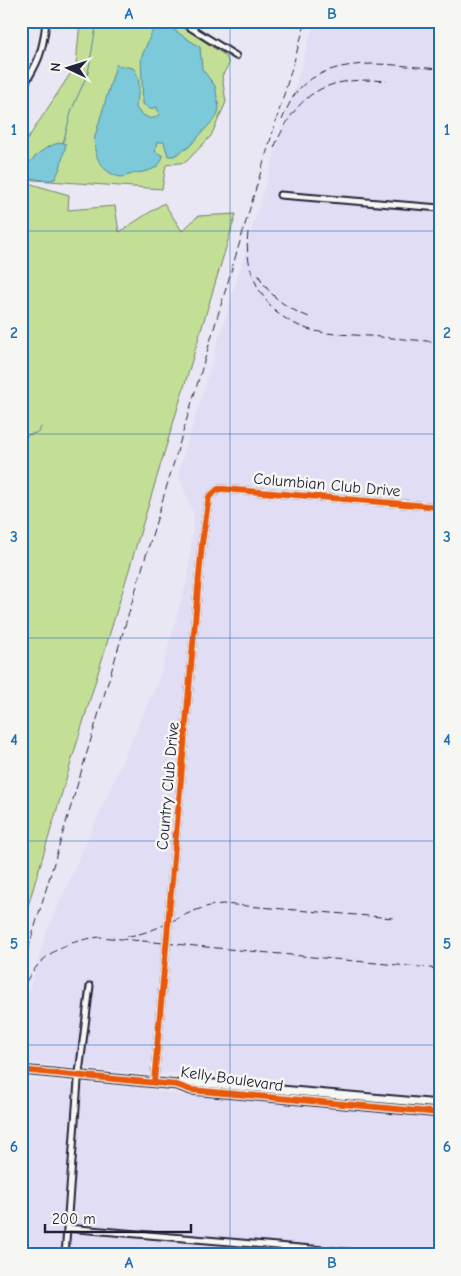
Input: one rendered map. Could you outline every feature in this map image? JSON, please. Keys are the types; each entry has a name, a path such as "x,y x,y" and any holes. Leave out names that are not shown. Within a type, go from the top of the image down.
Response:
{"street":[{"path":"21,90 44,48 46,21"},
{"path":"180,21 236,56"},
{"path":"280,195 440,208"},
{"name":"Columbian Club Drive","path":"212,493 224,488 440,507"},
{"name":"Country Club Drive","path":"154,1082 202,543 206,510 212,493"},
{"path":"65,1255 78,1075 90,986"},
{"name":"Kelly Boulevard","path":"21,1070 177,1084 192,1082 440,1104"},
{"name":"Kelly Boulevard","path":"177,1084 191,1090 440,1113"},
{"path":"247,1096 248,1087"},
{"path":"372,1107 373,1098"},
{"path":"67,1228 382,1255"}],"shaded area":[{"path":"315,21 440,21 440,1098 174,1073 145,1074 21,1062 21,1017 47,931 159,679 188,576 194,515 178,474"},
{"path":"21,1079 141,1088 171,1094 440,1119 440,1255 21,1255"}],"green space":[{"path":"80,21 174,21 226,56 229,64 222,76 226,102 211,136 186,162 166,165 162,189 21,179 21,149 76,65"},
{"path":"21,181 69,195 68,210 115,206 119,232 164,203 182,231 198,216 236,214 21,929"}],"water":[{"path":"163,23 200,47 202,69 215,86 219,108 217,116 189,147 174,156 168,156 164,142 157,142 155,151 163,156 155,168 125,177 117,176 106,170 98,160 94,142 95,136 116,65 133,68 136,73 139,87 136,108 141,114 151,119 159,115 157,107 150,109 143,104 141,58 155,25"},
{"path":"62,142 66,144 55,179 29,179 25,180 21,187 21,172 31,161 43,150"}],"waterway":[{"path":"63,143 72,109 88,73 97,21"},
{"path":"21,437 39,432 41,427"}],"railway":[{"path":"21,973 306,21"},
{"path":"282,120 292,98 301,87 316,76 332,69 368,64 440,69"},
{"path":"274,148 293,113 304,100 317,91 347,81 387,81"},
{"path":"248,232 247,247 253,276 267,301 289,321 308,329 335,334 440,342"},
{"path":"258,274 280,302 312,318"},
{"path":"127,936 152,930 198,909 223,904 393,918"},
{"path":"21,992 34,969 52,953 74,942 100,937 440,969"}],"cycle path":[{"path":"154,1082 202,543 209,497 218,489 224,489 440,507"},
{"path":"21,1070 177,1085 191,1090 440,1113"}]}
